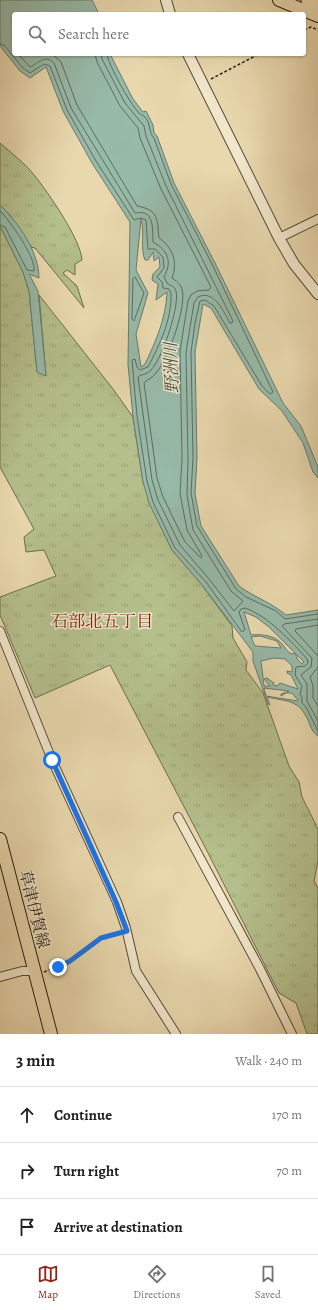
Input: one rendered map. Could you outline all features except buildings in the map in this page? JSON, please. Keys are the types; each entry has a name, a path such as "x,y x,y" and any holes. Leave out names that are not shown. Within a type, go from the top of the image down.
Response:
{"highway":[{"path":"308,0 318,4"}],"main road":[{"path":"279,0 318,16"},
{"name":"草津伊賀線","path":"0,839 51,1034"}],"street":[{"path":"166,0 169,12"},
{"path":"189,56 279,238 294,264 318,294"},
{"path":"279,238 318,219"},
{"path":"0,631 47,746 116,902 127,931 136,971 176,1034"},
{"path":"178,817 260,970 292,1034"},
{"path":"0,977 22,971 34,970"}],"path":[{"path":"306,29 311,27 318,30"},
{"path":"202,84 255,56"},
{"path":"34,970 42,973 58,967 70,961 101,938 127,931"}],"green space":[{"path":"0,143 22,162 40,183 70,229 80,251 82,260 75,264 75,275 67,270 63,273 77,286 84,308 35,248 30,247 10,215 0,205"},
{"path":"0,226 23,272 29,291 37,372 46,376 39,295 113,389 133,417 143,482 160,525 172,550 202,585 232,626 233,638 247,662 246,670 263,693 289,766 299,782 302,797 318,829 318,861 314,881 318,888 318,1034 307,1034 296,1003 279,993 110,665 35,698 0,615 0,597 56,576 44,550 26,552 24,537 34,529 0,467"}],"water":[{"name":"野洲川","path":"0,0 92,0 98,12 12,12 12,56 111,56 133,99 143,112 146,111 153,125 154,133 157,136 174,183 216,265 283,403 301,426 318,467 318,478 313,472 303,443 282,411 259,389 211,308 203,304 195,352 197,458 195,494 201,526 239,586 286,615 318,610 318,736 313,731 304,713 292,702 267,697 270,705 268,704 253,661 253,652 202,585 172,550 149,503 143,482 133,417 128,365 130,222 92,163 63,111 46,67 30,78 20,71 0,46","holes":["141,219 145,260 148,260 153,252 154,261 159,257 160,267 153,274 152,280 158,284 156,300 167,292 165,311 160,329 145,364 141,367 136,334 148,293 136,270","244,612 256,617 269,627 295,653 292,654 287,651 275,638 263,635 251,635","260,636 277,641 281,648 255,646 251,637","295,653 304,662 302,664 298,660","274,658 285,659 292,666 292,672 287,671 287,673 291,675 298,689 280,683 277,686 273,685 274,683 267,678 264,679 270,686 264,686 261,661","264,688 289,691 281,694 281,696 286,693 292,693 298,701 266,696"]},
{"path":"0,205 14,220 26,238 38,268 39,278 29,274 38,291 46,376 37,372 29,291 23,272 0,226"}],"district":[{"name":"石部北五丁目","path":"102,621"}],"route":[{"path":"52,760 62,778 116,902 127,931 109,934 101,938 70,961 58,967"}]}
